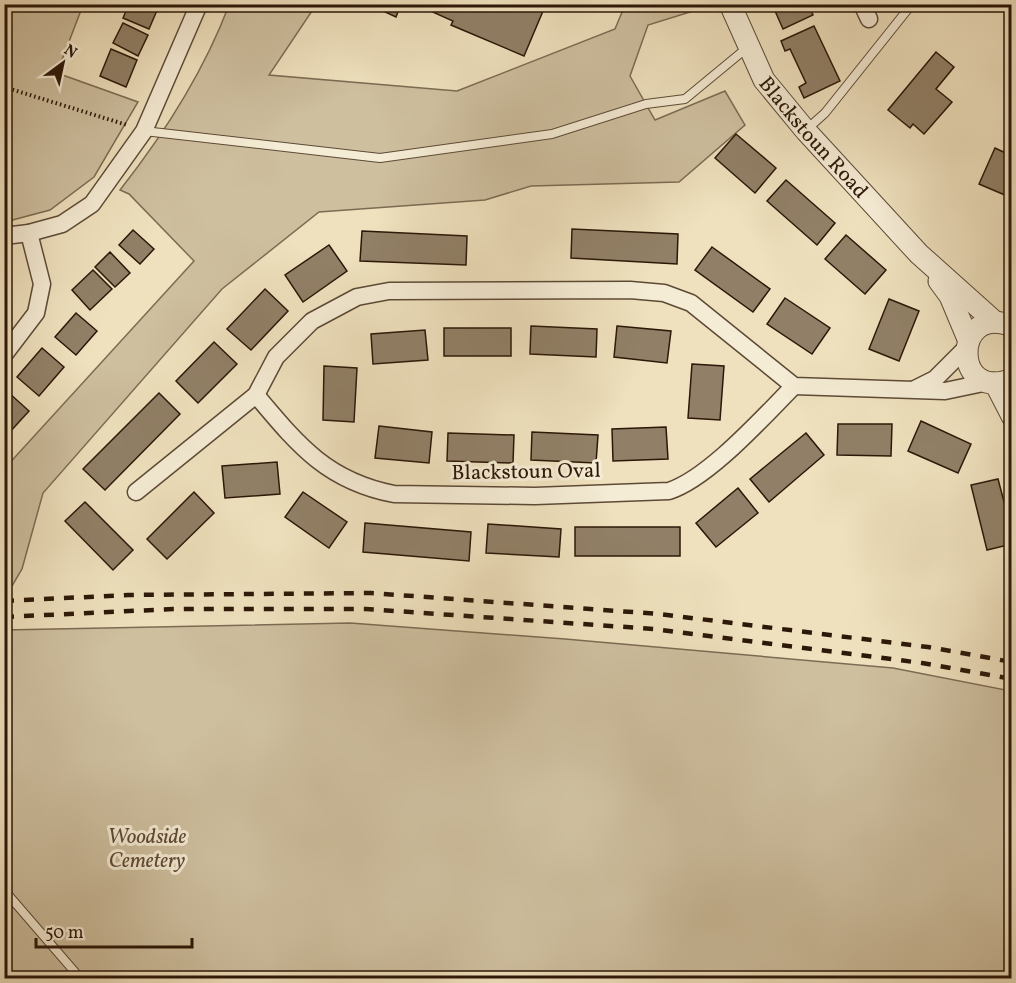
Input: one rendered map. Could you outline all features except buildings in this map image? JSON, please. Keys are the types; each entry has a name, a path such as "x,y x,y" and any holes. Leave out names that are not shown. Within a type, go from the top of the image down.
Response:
{"street":[{"path":"4,236 29,233 63,224 92,204 144,131 199,4"},
{"name":"Blackstoun Road","path":"730,4 764,80 806,131 919,254 950,296 967,344 970,369 998,382 1011,416"},
{"path":"4,355 36,313 42,284 29,233"},
{"name":"Blackstoun Road","path":"919,254 1005,322"},
{"path":"136,492 256,395 276,357 312,321 357,297 408,291 630,290 664,293 691,303 794,386 945,391 998,382"},
{"path":"914,390 935,379 981,326 1005,322"},
{"name":"Blackstoun Oval","path":"256,395 300,447 339,476 377,491 394,494 535,496 669,491 684,486 703,472 794,386"}],"lane":[{"path":"806,131 825,113 912,4"},
{"path":"144,131 380,158 552,134 646,104 685,99 749,47"},
{"path":"4,890 80,978"}],"path":[{"path":"4,87 144,131"}],"green space":[{"path":"5,4 83,5 57,73 138,102 94,177 50,210 5,222"},
{"path":"229,5 316,5 269,75 457,91 615,29 625,5 705,5 706,7 648,25 630,76 655,120 725,91 745,125 679,182 531,186 485,200 319,212 222,289 43,493 22,569 5,598 5,468 194,261 129,194 120,190 182,101 208,54"},
{"name":"Woodside Cemetery","path":"350,623 565,639 893,668 1011,691 1011,978 5,978 4,630"}],"railway":[{"path":"4,601 128,595 371,593 659,614 928,647 1012,662"},
{"path":"4,617 173,609 366,609 654,629 922,663 1012,679"}]}
